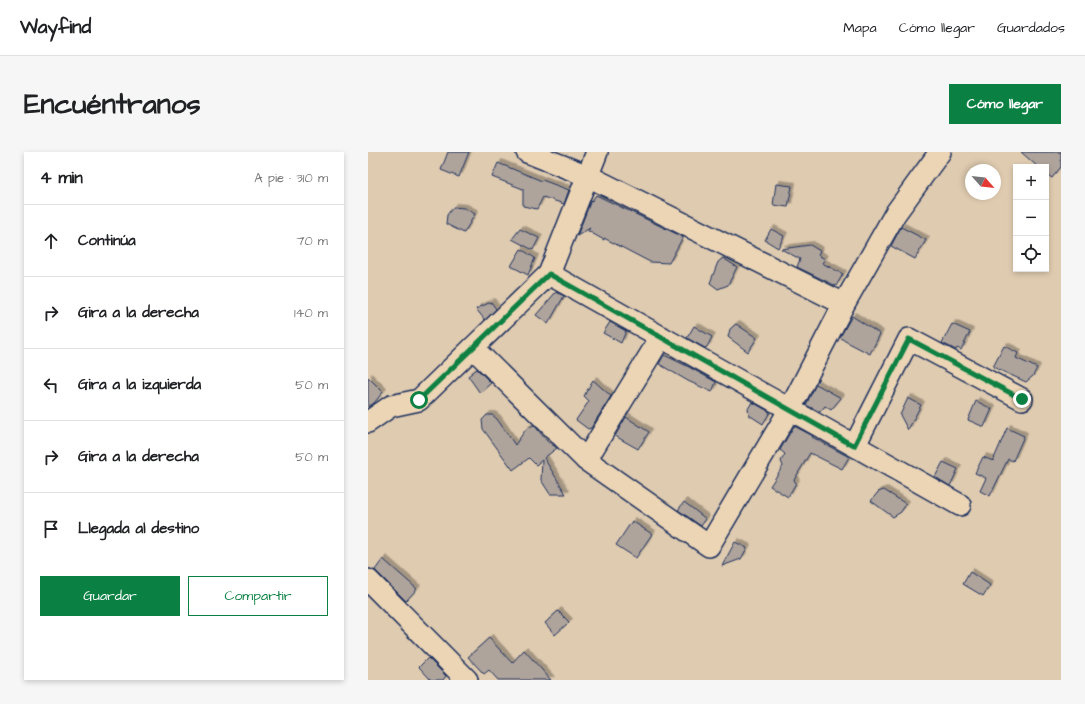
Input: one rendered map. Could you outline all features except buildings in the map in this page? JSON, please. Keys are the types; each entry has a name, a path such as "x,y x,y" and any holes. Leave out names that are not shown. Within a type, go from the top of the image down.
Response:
{"street":[{"path":"527,152 588,176 844,304"},
{"path":"368,422 391,406 419,400 549,274 597,152"},
{"path":"473,348 586,460 709,546 790,409 844,304 895,214 940,152"},
{"path":"549,274 960,505"},
{"path":"586,460 661,337"},
{"path":"854,446 909,339 1022,399"},
{"path":"368,580 468,680"}],"route":[{"path":"419,400 549,274 854,446 909,339 1022,399"}]}
